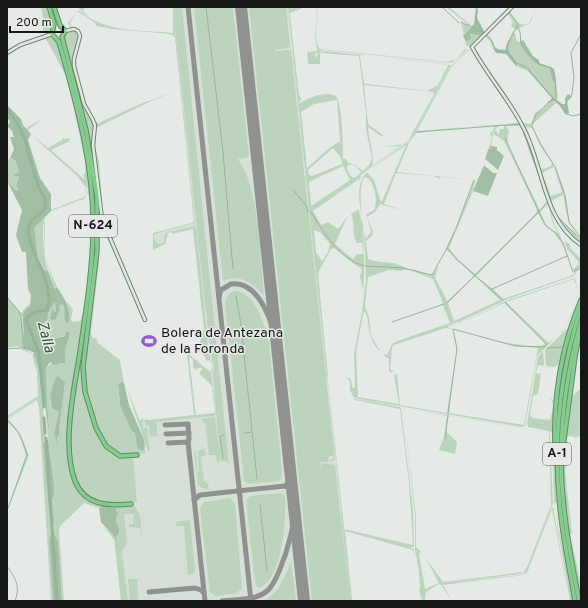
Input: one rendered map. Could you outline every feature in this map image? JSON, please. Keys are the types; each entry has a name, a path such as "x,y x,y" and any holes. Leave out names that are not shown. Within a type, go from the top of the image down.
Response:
{"highway":[{"path":"49,7 54,27 52,34 57,38 62,37 65,31 60,25 54,7"},
{"path":"54,27 60,25"},
{"name":"N-624","path":"62,37 86,130 97,197 96,263 83,367 85,392 96,428 106,446 120,456 137,456"},
{"name":"N-624","path":"57,38 78,111 86,148 93,197 91,272 70,423 72,470 78,487 92,501 106,505 131,504"},
{"path":"558,482 555,444 557,392 567,339 581,300"},
{"name":"A-1","path":"575,601 562,523 558,482 558,433 562,385 569,351 581,308"},
{"name":"A-1","path":"579,601 564,517 561,466 562,421 566,385 581,321"},
{"path":"561,466 574,358 581,328"}],"street":[{"path":"512,7 472,47 525,129 557,221 567,235 581,245"},
{"path":"65,31 74,29 80,34 74,59 74,66 84,104 95,126 93,145 102,219 145,320"},
{"path":"7,53 20,45 52,34"}],"shaded area":[{"path":"172,7 288,7 352,601 123,601 113,504 137,501 132,457 133,455 149,452 146,428 143,429 142,421 215,413 210,372 213,368 209,360 195,227 168,233 165,244 154,246 153,233 194,223"}],"green space":[{"path":"41,7 46,7 51,25 50,33 46,35 43,32"},
{"path":"78,7 85,7 83,11 91,18 113,27 138,31 173,33 173,7 195,223 154,234 155,241 158,244 164,243 164,236 167,232 196,226 209,356 212,363 209,360 207,361 201,350 197,353 195,350 199,347 197,344 200,342 204,330 193,229 172,234 171,232 168,233 165,244 153,250 153,233 192,223 194,220 175,37 170,34 112,29 97,26 77,11 78,10 84,14"},
{"path":"173,7 182,7 229,466 227,461 220,461 213,374 214,366 210,349"},
{"path":"194,7 233,7 249,157 238,159 251,188 255,206 264,296 251,283 241,279 235,278 223,281"},
{"path":"249,7 286,7 290,47 275,50 277,61 276,51 291,50 335,460 329,462 329,460 334,459 333,456 329,456 328,462 320,462 320,469 321,463 335,465 350,601 312,601"},
{"path":"288,7 301,7 301,9 290,13 299,95 301,99 299,104 306,99 322,94 332,94 336,96 340,108 341,117 343,159 346,159 348,163 354,164 363,171 369,165 372,158 366,130 366,113 359,56 320,53 320,64 308,64 307,52 317,51 315,35 317,24 316,39 320,49 448,62 456,59 451,63 323,50 319,52 326,51 362,55 360,56 364,83 427,91 438,85 448,66 447,65 451,65 411,138 407,141 434,94 433,92 364,85 368,124 383,135 382,137 368,127 373,161 372,166 399,146 381,147 403,144 361,175 360,181 359,179 313,211 321,225 328,222 338,229 347,217 335,244 353,259 357,254 364,254 364,282 362,314 366,279 364,230 366,238 371,232 366,214 374,210 376,197 371,182 365,177 361,188 362,219 359,193 362,179 367,172 374,180 381,202 406,145 371,169 410,140 451,66 470,49 452,66 417,131 472,127 416,133 409,143 397,172 474,180 440,177 439,179 434,176 396,173 384,204 405,211 380,204 375,212 367,217 373,231 372,236 366,241 368,259 397,264 409,269 401,271 389,270 368,277 365,307 369,316 371,336 381,352 371,338 367,317 364,311 356,351 358,397 399,404 394,375 397,374 400,405 447,413 457,347 449,413 524,425 538,348 516,346 482,337 528,346 539,346 546,344 504,303 464,321 508,300 575,278 578,291 574,279 506,302 549,343 556,336 537,356 525,426 522,427 358,399 356,397 355,399 401,408 413,509 414,547 410,547 414,549 416,559 413,550 345,531 352,601 350,601 328,378 344,529 413,545 409,483 400,409 355,400 350,390 350,381 346,377 351,379 352,387 355,388 354,354 362,312 363,290 360,277 362,269 334,248 331,249 318,273 327,377","holes":["337,100 340,141 328,149 307,168 301,112 314,104","333,148 341,158 342,164 312,176 309,175 308,170","352,164 357,167 361,173 354,178 347,169 347,166","343,166 350,180 311,206 309,182","314,230 320,232 330,244 328,252 322,261 316,252"]},
{"path":"446,7 450,8 471,25 469,25"},
{"path":"476,7 478,10 477,18 485,33 481,36 470,34 471,39 466,41 463,36 474,24"},
{"path":"513,7 510,13 519,23 524,25 529,23 537,7 530,23 516,30 511,26 513,22 507,13"},
{"path":"76,12 70,23 71,26 79,31 71,28 68,23"},
{"path":"501,19 487,34 493,41 495,47 493,48 490,41 485,36 475,45 474,48 523,123 531,124 535,114 552,101 556,103 532,126 559,175 565,193 571,224 576,234 581,238 581,244 564,230 551,205 524,126 474,49 473,46","holes":["526,127 532,128 542,149 552,163 551,166 543,169 540,167","554,167 562,192 551,196 542,173","563,195 568,220 574,232 559,218 551,201"]},
{"path":"461,22 469,25 470,28 464,34 481,36 470,47 466,45"},
{"path":"73,29 78,32 79,37 72,61 83,105 94,124 92,142 99,195 100,214 139,307 100,223 99,261 91,332 92,337 95,339 96,337 98,343 120,360 124,383 118,384 119,400 131,430 135,433 137,448 143,451 145,446 146,453 124,455 112,450 103,440 87,394 85,364 98,262 98,195 88,130 64,38 68,31"},
{"path":"513,31 517,42 520,42 531,59 539,65 549,68 553,82 556,81 558,99 552,96 531,70 528,71 516,66 518,64 508,50 510,41 508,41"},
{"path":"79,32 81,33 82,38 75,57 80,42"},
{"path":"48,36 57,41 73,97 86,153 92,207 92,236 88,281 70,405 69,444 71,471 74,484 79,492 89,500 102,506 99,508 84,503 60,526 59,531 64,601 62,601 58,541 52,534 49,540 53,601 51,601 39,408 37,400 8,419 20,433 29,455 7,512 26,455 19,433 7,422 7,419 42,395 46,442 43,444 50,523 53,517 51,501 54,496 54,485 46,421 48,429 46,368 65,350 70,334 42,342 40,337 49,334 36,331 43,328 42,324 55,300 56,312 54,312 53,309 56,319 60,309 59,306 62,304 70,316 67,301 73,310 71,319 73,322 80,321 83,313 85,298 91,217 87,186 84,198 51,211 84,197 86,187 75,174 31,135 46,147 30,132 48,148 62,140 63,137 64,139 69,138 70,140 68,142 51,150 85,180 83,174 85,174 86,164 67,78 45,37","holes":["60,377 65,382 60,433 57,438 59,445 54,433 59,412 51,405 51,397"]},
{"path":"61,39 78,101 87,142 94,183 97,213 92,289 82,351 85,395 90,413 103,444 107,449 117,455 132,457 133,459 136,502 111,505 95,500 85,492 78,482 73,470 70,442 71,416 94,246 94,220 90,167 73,90 59,40"},
{"path":"523,40 533,56 539,60 539,63 554,69 556,81 553,82 549,68 539,65 531,59 520,42"},
{"path":"508,41 510,41 508,50 518,64 516,66 506,54 496,53 493,48 495,47 505,50"},
{"path":"466,48 466,51 456,59"},
{"path":"471,50 521,124 515,125 521,125 524,130 547,198 553,221 570,262 561,242 554,233 547,228 538,213 476,276 503,299 571,276 572,274 574,276 508,299 459,322 444,326 457,324 447,327 466,333 446,328 394,345 392,348 390,370 394,371 391,373 389,371 389,359 383,354 387,355 392,344 450,323 443,305 436,308 443,303 433,279 412,271 413,269 429,275 434,273 439,265 435,277 447,301 474,276 447,250 447,246 456,229 474,181 476,180 474,189 449,248 458,259 475,274 536,213 537,209 504,141 494,134 492,146 488,150 495,130 491,139 490,134 495,127 489,125 519,123","holes":["504,125 504,129 500,129 499,135 495,130 499,126","506,126 519,126 524,131 548,202 540,210 507,143 509,131","548,204 552,221 558,234 548,228 540,212","475,276 500,300 454,321 448,303"]},
{"path":"75,57 77,79 82,95 95,123 89,112 85,103 78,85 74,68"},
{"path":"529,69 552,96 562,104 565,104 565,98 568,94 572,97 567,101 569,113 566,115 554,101 546,104 552,98 528,71"},
{"path":"176,91 151,101 96,128 94,144 99,161 103,218 121,261 125,263 122,264 102,216 99,175 93,141 95,126 120,115 97,125 96,124 140,104"},
{"path":"7,105 21,119 23,125 31,134 28,140 40,178 51,194 51,211 34,228 38,259 44,270 48,271 55,289 57,287 69,309 68,324 65,320 64,306 62,304 59,306 60,309 56,319 52,320 50,318 53,308 54,312 56,312 55,301 48,313 47,320 42,324 43,328 36,331 50,335 51,337 41,338 42,342 65,336 66,332 69,332 70,334 65,350 65,363 55,365 50,362 46,368 48,429 45,404 43,404 40,372 33,352 22,348 25,345 23,344 23,314 30,306 31,295 28,289 26,252 22,252 16,235 22,210 7,181 17,191 18,188 16,186 19,178 18,176 13,176 19,172 15,160 10,158 14,149 10,137 14,137 12,131 7,126 10,122 7,117"},
{"path":"42,119 28,130 26,128"},
{"path":"492,146 497,147 497,150 504,156 498,170 485,159 488,150"},
{"path":"10,158 15,160 19,173 17,174 19,178 16,186 18,188 17,191 7,180 7,161"},
{"path":"484,165 493,173 497,173 488,196 473,191"},
{"path":"359,209 363,225 364,254 362,243 357,243 355,239 351,214"},
{"path":"45,216 43,228 45,259 48,271 44,270 38,259 34,231 34,228"},
{"path":"45,220 45,259 44,223"},
{"path":"564,241 570,244 570,248 581,259 581,265 575,275 573,269 579,264 567,249"},
{"path":"45,259 57,287 55,288"},
{"path":"233,291 241,292 247,296 258,310 269,343 282,470 282,479 278,481 249,484 244,481 225,303 227,297"},
{"path":"581,293 581,297 565,340 560,363 555,367 546,366 545,350 568,328"},
{"path":"7,296 21,313 29,304 30,306 22,317 24,331 23,344 25,346 22,347 34,355 40,372 42,395 7,418 7,416 38,396 37,372 32,354 20,349 19,346 7,348"},
{"path":"581,312 570,359 561,425 563,511 576,601 562,511 559,480 558,438 562,395 570,353"},
{"path":"543,351 544,366 538,365 536,373 541,374 538,394 533,396 530,414 532,418 550,420 554,405 554,448 557,500 573,601 570,601 557,524 556,516 564,554 557,504 555,502 555,505 554,503 552,433 549,431 528,427 527,424 538,357"},
{"path":"187,355 190,355 210,372 213,368 211,374 216,414 213,416 156,422 158,436 150,437 149,424 146,427 145,421 143,421 143,428 147,428 150,451 148,452 126,386 140,421 143,417 143,420 146,420 146,417 148,420 194,415","holes":["189,357 193,359 193,367 196,370 198,368 203,368 199,373 212,386 215,413 196,415"]},
{"path":"58,376 65,382 60,433 57,438 58,446 54,433 59,412 52,408 50,395 56,377"},
{"path":"122,382 124,383 129,405 144,440 145,446 143,451 137,448 135,433 131,430 120,405 118,384"},
{"path":"581,389 581,437 577,436 576,439 575,437 567,437 565,469 572,450 565,471 572,534 570,534 581,584 581,601 564,500 563,463 570,401 574,394"},
{"path":"405,408 550,433 553,503 528,569 551,509 553,507 569,601 552,509 527,573 517,576 443,585 452,601 439,584 426,592 425,601 422,601 419,590 418,569 420,576 415,549 415,513 404,422 416,514 416,547 421,551 419,554 425,589 439,583 425,557 443,582 523,572 527,567 551,505 549,433 450,416 448,417 446,431 457,442 455,454 439,450 444,437 447,416","holes":["526,571 519,575 440,584 520,574"]},
{"path":"215,417 220,457 219,462 217,462 216,455 209,455 205,424 201,419"},
{"path":"48,439 54,485 54,496 51,501 54,522 50,523 43,444"},
{"path":"204,449 206,455 201,457 204,481 208,484 209,489 204,489 198,485 194,451 196,451 197,471 199,472 198,450"},
{"path":"280,493 285,496 285,518 284,532 278,561 267,582 259,588 256,586 254,574 246,500 250,496"},
{"path":"230,498 235,504 242,588 237,593 215,596 210,592 200,509 204,502"},
{"path":"132,505 136,507 140,516 142,542 140,528 129,527 129,524 133,524 134,514 124,514 127,543 122,552 128,601 121,601 114,539 103,527 115,538 116,549 116,537 118,534 116,511 114,507"},
{"path":"103,506 116,508 118,513 116,519 119,530 116,537 117,551 115,538 101,522 99,508"},
{"path":"190,520 195,570 193,574 188,575 184,526 176,526 176,522"},
{"path":"51,534 55,535 58,541 62,601 53,601 49,540"},
{"path":"291,562 296,601 264,601 277,589"},
{"path":"128,579 140,579 137,581 139,601 130,601"}],"waterway":[{"path":"206,7 223,152 233,269"},
{"path":"442,7 459,23"},
{"path":"477,7 476,22 491,40 496,51 508,52"},
{"path":"509,12 518,24 507,46 508,52 515,62 529,69 550,95 563,107 567,114 573,116 581,114"},
{"path":"461,22 482,32"},
{"path":"517,26 520,32 521,44 528,53 540,64 552,68 555,78 556,101"},
{"path":"566,111 566,103 572,94 574,77 571,53 581,34"},
{"path":"478,55 495,80"},
{"path":"532,124 536,114 553,99"},
{"name":"Zalla","path":"7,108 25,140 35,178 45,203 43,211 31,221 28,230 32,246 46,282 49,301 47,310 32,313 26,320 39,353 44,407"},
{"path":"417,132 520,124"},
{"path":"524,126 528,135"},
{"path":"532,126 540,143 554,165"},
{"path":"523,131 540,179"},
{"path":"505,138 539,212 548,201"},
{"path":"555,166 564,193"},
{"path":"542,175 549,197"},
{"path":"447,248 474,180"},
{"path":"294,191 307,207 308,212"},
{"path":"565,195 569,222 581,238"},
{"path":"550,200 554,210"},
{"path":"311,212 327,237 340,252 356,263 365,266"},
{"path":"447,303 539,212 545,225 555,232 563,243 573,272"},
{"path":"559,218 576,235"},
{"path":"366,266 403,268 432,275 447,248 456,259 503,300"},
{"path":"492,289 567,256"},
{"path":"574,271 581,268"},
{"path":"236,296 241,325 257,479"},
{"path":"7,298 18,310 21,316"},
{"path":"448,413 457,349 453,329 515,346 544,347 546,344 505,302"},
{"path":"392,322 444,304"},
{"path":"21,318 25,348"},
{"path":"22,347 39,353"},
{"path":"547,348 563,347"},
{"path":"7,349 20,348"},
{"path":"445,439 448,415"},
{"name":"Zalla","path":"44,418 45,433"},
{"path":"7,420 20,436 27,455 7,511"},
{"path":"245,433 251,432"},
{"path":"223,458 220,436 224,435"},
{"name":"Zalla","path":"46,438 57,601"},
{"path":"260,505 267,571"},
{"path":"7,566 15,578 17,586 17,596 15,601"}],"taxiway":[{"path":"188,7 251,601"},
{"path":"219,297 221,290 231,284 241,285 258,297 269,318 278,350"},
{"path":"165,425 188,424 188,442 205,601"},
{"path":"166,434 189,433"},
{"path":"168,443 188,442"},
{"path":"285,486 290,482 291,475"},
{"path":"194,500 200,495 285,486 292,491 294,518 291,536 280,570 273,583 267,591 257,596 246,599 222,601"},
{"path":"149,592 195,588 204,593"}],"runway":[{"path":"241,7 304,601"}],"place":[{"name":"Bolera de Antezana de la Foronda","path":"149,341"}]}
